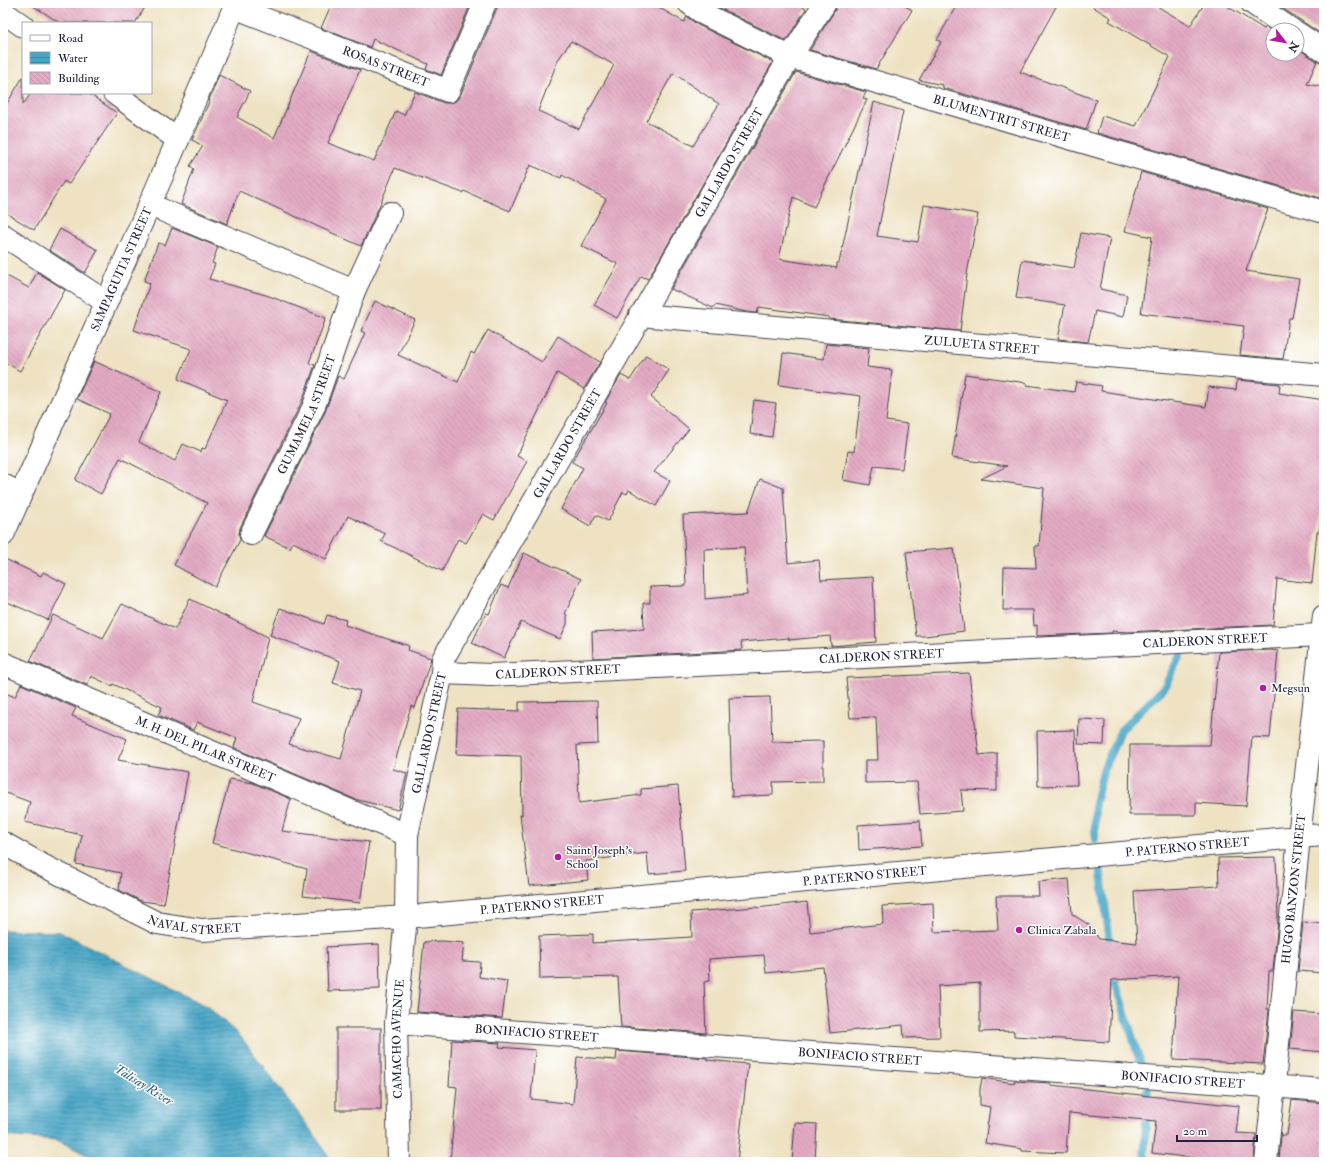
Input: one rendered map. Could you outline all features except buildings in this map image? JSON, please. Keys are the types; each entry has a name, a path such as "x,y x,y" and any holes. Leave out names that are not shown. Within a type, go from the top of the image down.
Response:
{"street":[{"name":"ROSAS STREET","path":"235,5 448,91 485,3"},
{"name":"BLUMENTRIT STREET","path":"689,3 704,14 790,57 1324,212"},
{"name":"GALLARDO STREET","path":"406,917 407,835 442,674 442,659 790,57 825,3"},
{"path":"1252,3 1280,22"},
{"name":"SAMPAGUITA STREET","path":"3,535 12,490 106,302 150,205 235,5"},
{"path":"3,12 22,25"},
{"path":"1305,39 1324,52"},
{"path":"115,94 178,140"},
{"path":"150,205 354,291"},
{"name":"GUMAMELA STREET","path":"251,534 314,406 354,291 390,213"},
{"path":"3,235 106,302"},
{"name":"ZULUETA STREET","path":"640,315 1324,375"},
{"name":"CALDERON STREET","path":"442,674 491,675 1323,626"},
{"name":"HUGO BANZON STREET","path":"1266,1162 1323,626"},
{"name":"M. H. DEL PILAR STREET","path":"3,663 407,835"},
{"name":"P. PATERNO STREET","path":"406,917 1324,835"},
{"name":"NAVAL STREET","path":"3,843 42,865 157,923 202,930 406,917"},
{"name":"CAMACHO AVENUE","path":"399,1162 396,1023 406,917"},
{"name":"BONIFACIO STREET","path":"396,1023 1324,1090"}],"water":[{"name":"Talisay River","path":"3,930 61,932 208,1007 241,1037 319,1141 332,1162 101,1162 57,1140 3,1136"}],"waterway":[{"path":"1095,839 1095,803 1104,768 1121,730 1164,688 1181,653"},
{"path":"1100,866 1111,951"},
{"path":"1114,970 1115,981 1142,1068"},
{"path":"1144,1162 1148,1081"}],"place":[{"name":"Megsun","path":"1263,688"},
{"name":"Saint Joseph's School","path":"558,857"},
{"name":"Clinica Zabala","path":"1019,930"}]}
